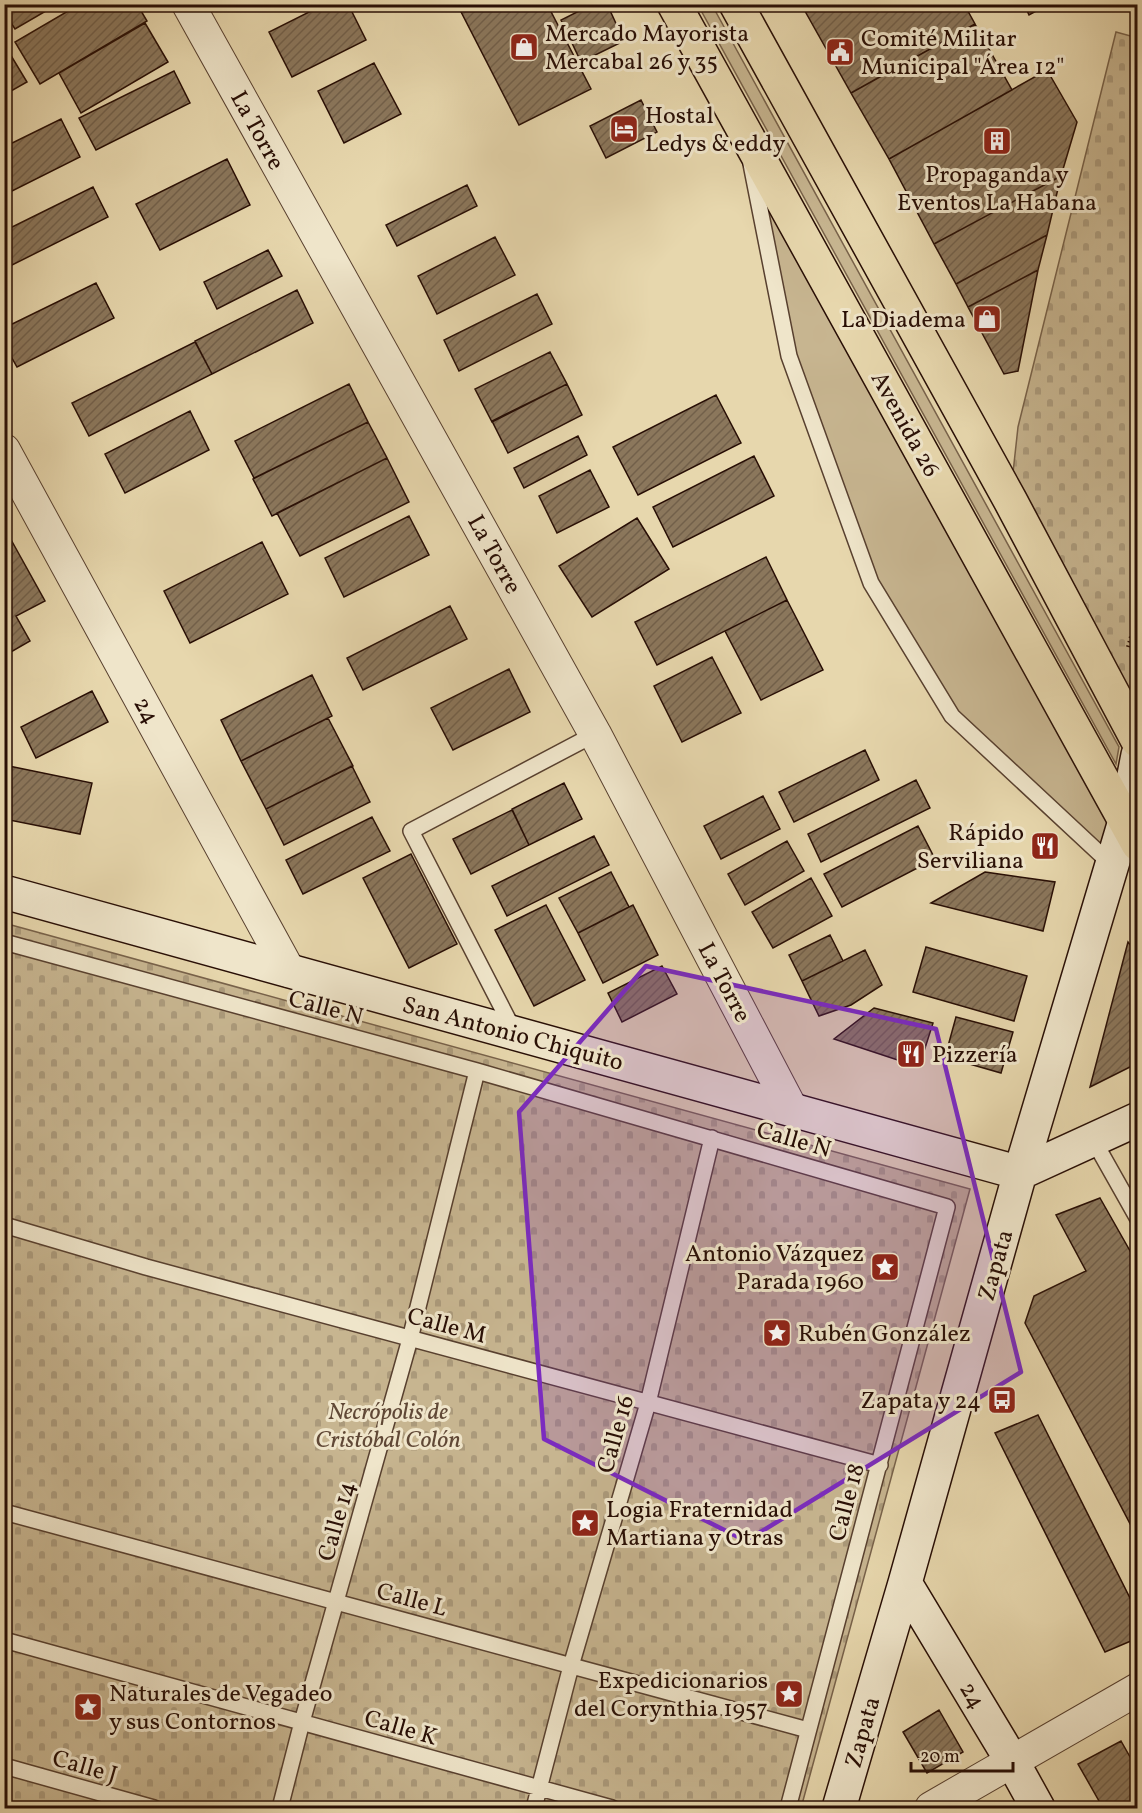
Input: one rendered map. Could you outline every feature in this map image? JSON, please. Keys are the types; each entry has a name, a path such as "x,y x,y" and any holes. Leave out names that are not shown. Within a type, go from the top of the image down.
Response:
{"main road":[{"name":"Avenida 26","path":"674,4 1131,832"},
{"path":"736,4 1010,500 1137,741"},
{"name":"Zapata","path":"839,1809 1020,1173 1112,866 1131,832 1137,755"},
{"name":"San Antonio Chiquito","path":"4,892 1020,1173"},
{"path":"1020,1173 1094,1141 1137,1119"},
{"name":"24","path":"905,1583 1012,1761 1038,1809"}],"street":[{"name":"La Torre","path":"188,4 596,734 792,1110"},
{"name":"24","path":"4,450 290,971"},
{"path":"931,1809 1137,1689"}],"lane":[{"path":"744,132 789,356 871,583 952,716 1112,866"},
{"path":"515,1033 411,831 596,734"},
{"name":"Calle N","path":"4,942 477,1071 947,1207"},
{"name":"Calle 14","path":"280,1809 302,1722 410,1339 477,1071"},
{"name":"Calle 16","path":"534,1809 571,1666 648,1403 712,1138"},
{"path":"1094,1141 1137,1219"},
{"name":"Calle 18","path":"788,1809 947,1207"},
{"name":"Calle M","path":"4,1225 146,1267 880,1465"},
{"name":"Calle L","path":"4,1512 808,1730"},
{"name":"Calle K","path":"4,1640 612,1809"},
{"name":"Calle J","path":"4,1766 154,1809"}],"highlighted area":[{"path":"646,966 936,1029 1021,1372 746,1541 544,1439 519,1112"}],"green space":[{"path":"698,5 712,5 1119,747 1116,764"},
{"path":"1116,32 1138,38 1137,741 1010,500 1018,427"},
{"path":"744,132 1125,821 1112,865 952,716 871,583 789,356"},
{"name":"Necrópolis de Cristóbal Colón","path":"4,923 970,1189 801,1808 5,1808"}],"building":[{"path":"4,4 58,4 15,29 4,12"},
{"path":"80,4 137,4 147,21 40,84 15,42"},
{"path":"325,4 348,4 366,40 292,77 269,32"},
{"name":"Mercado Mayorista Mercabal 26 y 35","path":"457,4 547,4 591,89 519,125"},
{"path":"593,4 607,4 624,41 581,62 561,20"},
{"path":"801,4 964,4 975,24 851,93"},
{"path":"1024,4 1049,4 1029,15"},
{"path":"145,23 168,62 81,113 59,73"},
{"path":"975,24 1012,90 889,159 851,93"},
{"path":"4,44 27,82 4,95"},
{"path":"374,63 401,114 344,143 318,91"},
{"name":"Propaganda y Eventos La Habana","path":"1047,70 1077,122 1061,176 934,244 889,159"},
{"path":"174,71 190,103 96,150 79,118"},
{"name":"Hostal Ledys & eddy","path":"641,100 657,132 606,158 590,126"},
{"path":"61,119 80,157 4,195 4,147"},
{"path":"227,159 250,205 160,250 136,204"},
{"path":"1061,176 1047,235 956,284 934,244"},
{"path":"467,185 477,206 397,246 386,225"},
{"path":"93,187 108,217 4,269 4,231"},
{"path":"1047,235 1038,270 968,307 956,284"},
{"path":"495,237 515,275 437,314 418,276"},
{"path":"268,250 282,276 217,309 204,282"},
{"path":"1038,270 1018,371 1004,374 968,307"},
{"path":"96,283 114,318 17,367 4,344 4,328"},
{"path":"297,290 313,323 212,374 195,341"},
{"path":"537,294 552,324 459,371 444,340"},
{"path":"195,342 212,374 89,436 72,403"},
{"path":"550,352 567,384 492,422 475,389"},
{"path":"349,384 368,422 254,478 235,441"},
{"path":"567,384 582,415 508,453 492,421"},
{"path":"716,395 741,443 638,495 613,447"},
{"path":"190,411 209,450 125,493 105,454"},
{"path":"368,422 387,458 272,516 253,479"},
{"path":"578,436 587,455 524,488 514,468"},
{"path":"754,456 774,496 673,547 653,507"},
{"path":"387,458 409,502 300,556 277,513"},
{"path":"590,470 609,507 557,533 539,496"},
{"path":"409,516 429,555 344,597 325,558"},
{"path":"637,518 669,569 592,617 559,566"},
{"path":"4,527 45,601 16,616 30,641 4,656"},
{"path":"262,542 288,594 190,643 164,591"},
{"path":"766,557 787,600 657,665 635,622"},
{"path":"787,600 823,670 761,700 725,631"},
{"path":"450,606 467,639 363,690 347,658"},
{"path":"712,657 741,713 682,742 654,686"},
{"path":"509,669 530,712 453,750 431,708"},
{"path":"312,675 332,716 241,761 221,720"},
{"path":"92,691 108,722 36,758 21,727"},
{"path":"328,718 353,766 266,809 241,761"},
{"path":"865,750 879,780 794,822 779,792"},
{"path":"4,765 92,783 80,834 4,819"},
{"path":"352,766 370,802 284,845 266,809"},
{"path":"916,780 930,808 821,862 808,834"},
{"path":"564,783 582,819 529,845 512,809"},
{"path":"763,796 780,829 721,859 704,826"},
{"path":"512,810 529,845 471,874 453,839"},
{"path":"372,817 390,851 303,894 286,860"},
{"path":"918,826 935,859 842,907 824,874"},
{"path":"594,836 609,865 507,916 492,886"},
{"path":"787,841 804,871 745,905 728,874"},
{"path":"411,854 457,944 409,968 363,878"},
{"path":"611,872 629,907 578,933 559,898"},
{"path":"985,872 1055,882 1043,931 931,903"},
{"path":"811,878 832,916 773,948 752,912"},
{"path":"546,905 585,980 534,1006 495,930"},
{"path":"633,905 658,955 603,983 578,933"},
{"path":"830,935 843,961 802,981 789,955"},
{"path":"1128,942 1138,955 1138,1063 1090,1087"},
{"path":"926,947 1027,976 1014,1021 913,992"},
{"path":"865,950 882,985 851,1005 819,1016 802,981"},
{"path":"662,966 677,994 622,1022 608,993"},
{"path":"874,1008 933,1023 919,1067 834,1039"},
{"path":"956,1017 1013,1032 1001,1073 945,1057"},
{"path":"1100,1198 1138,1265 1138,1539 1025,1323 1034,1296 1086,1271 1056,1215"},
{"path":"1038,1415 1138,1614 1138,1638 1105,1652 995,1433"},
{"path":"939,1710 963,1752 927,1773 903,1732"},
{"path":"1121,1741 1138,1771 1138,1808 1103,1808 1078,1764"}],"place":[{"name":"Mercado Mayorista Mercabal 26 y 35","path":"524,47"},
{"name":"Comité Militar Municipal \"Área 12\"","path":"840,52"},
{"name":"Hostal Ledys & eddy","path":"624,129"},
{"name":"Propaganda y Eventos La Habana","path":"997,141"},
{"name":"La Diadema","path":"987,319"},
{"name":"Rápido Serviliana","path":"1045,846"},
{"name":"Pizzería","path":"911,1054"},
{"name":"Antonio Vázquez Parada 1960","path":"885,1267"},
{"name":"Rubén González","path":"777,1333"},
{"name":"Zapata y 24","path":"1002,1400"},
{"name":"Logia Fraternidad Martiana y Otras","path":"585,1523"},
{"name":"Expedicionarios del Corynthia 1957","path":"789,1694"},
{"name":"Naturales de Vegadeo y sus Contornos","path":"88,1707"}]}
